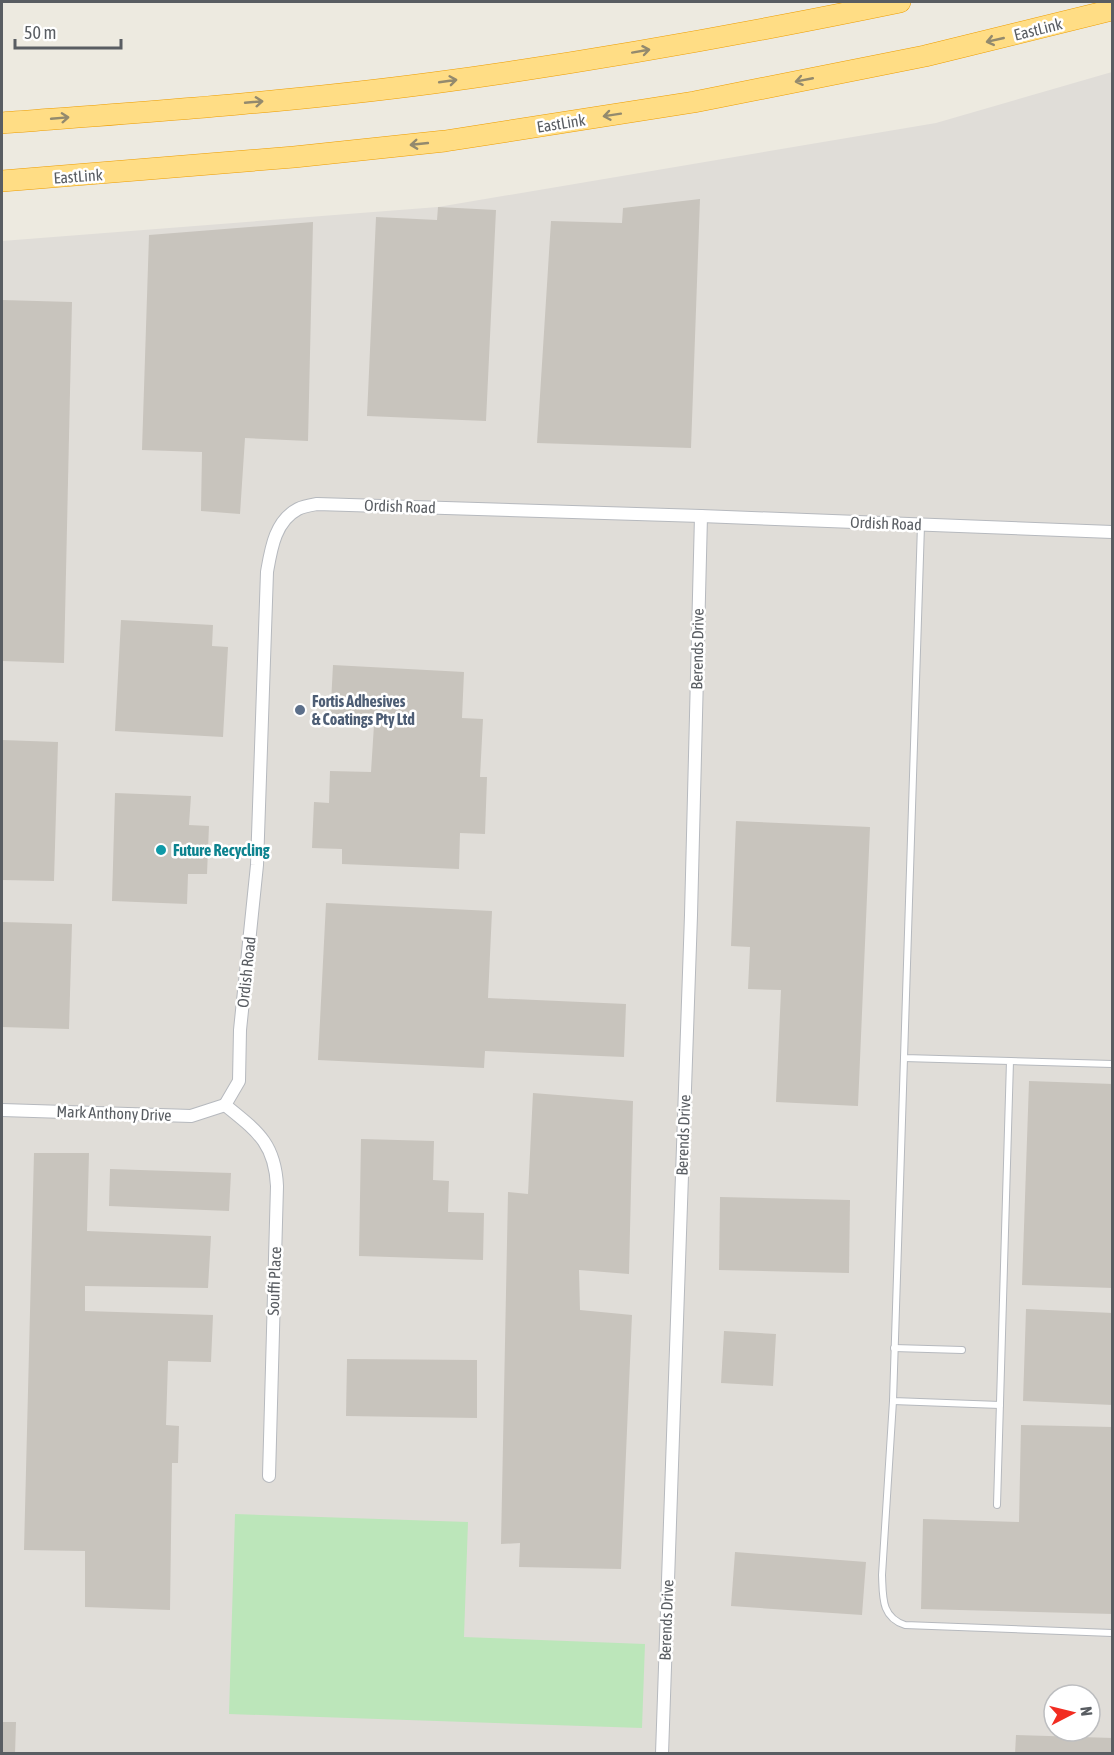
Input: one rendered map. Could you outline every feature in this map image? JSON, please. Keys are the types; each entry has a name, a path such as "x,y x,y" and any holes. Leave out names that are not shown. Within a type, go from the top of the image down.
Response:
{"highway":[{"path":"2,123 295,98 431,83 587,61 900,2"},
{"name":"EastLink","path":"2,181 294,157 481,135 694,102 925,56 1113,10"}],"street":[{"name":"Ordish Road","path":"225,1105 239,1081 240,1030 256,865 267,572 272,544 282,524 297,509 317,504 1113,532"},
{"name":"Berends Drive","path":"662,1754 691,915 700,516"},
{"name":"Mark Anthony Drive","path":"2,1110 191,1116 225,1105"},
{"name":"Souffi Place","path":"225,1105 262,1138 276,1166 269,1476"}],"lane":[{"path":"921,524 893,1401 882,1575 883,1597 889,1616 895,1622 905,1625 1113,1633"},
{"path":"904,1058 1113,1064"},
{"path":"997,1505 1010,1061"},
{"path":"894,1348 962,1350"},
{"path":"893,1401 1000,1405"}],"shaded area":[{"path":"1112,72 1112,1753 2,1754 2,241 438,207 936,123"}],"green space":[{"path":"235,1514 468,1522 464,1637 645,1644 642,1728 229,1714"}],"building":[{"path":"700,199 691,448 537,443 551,221 622,223 623,208"},
{"path":"438,207 496,210 486,421 367,416 376,217 437,220"},
{"path":"313,222 308,441 245,438 240,514 201,511 202,452 142,450 149,235"},
{"path":"2,300 72,302 64,663 2,661"},
{"path":"121,620 213,625 212,646 228,647 223,737 115,731"},
{"path":"333,665 464,672 462,718 483,719 480,777 487,777 485,834 460,833 459,869 342,864 342,849 312,848 314,802 329,803 330,771 371,772 374,725 330,722"},
{"path":"2,740 58,742 54,881 2,880"},
{"name":"Future Recycling","path":"115,793 191,796 189,825 209,826 207,874 188,874 187,904 112,901"},
{"path":"736,821 870,827 858,1106 776,1102 781,990 748,989 750,947 731,946"},
{"path":"326,903 492,911 488,998 626,1004 624,1057 485,1051 484,1068 318,1060"},
{"path":"2,922 72,924 69,1029 2,1027"},
{"path":"1029,1081 1113,1084 1113,1288 1022,1285"},
{"path":"533,1093 633,1101 629,1274 579,1270 580,1310 632,1315 621,1569 519,1567 520,1543 501,1544 508,1192 528,1194"},
{"path":"361,1139 434,1141 433,1180 449,1181 448,1212 484,1213 483,1260 359,1256"},
{"path":"34,1153 89,1153 87,1231 211,1236 208,1288 85,1286 85,1311 213,1315 211,1362 168,1361 166,1425 179,1426 178,1463 172,1463 170,1610 85,1607 85,1551 24,1550"},
{"path":"110,1169 231,1173 229,1211 109,1206"},
{"path":"720,1197 850,1200 849,1273 719,1270"},
{"path":"1026,1309 1113,1313 1113,1405 1023,1401"},
{"path":"724,1331 776,1334 773,1386 721,1383"},
{"path":"347,1359 477,1360 477,1418 346,1416"},
{"path":"1021,1425 1113,1427 1113,1614 921,1609 923,1519 1019,1522"},
{"path":"735,1552 866,1562 862,1615 731,1606"},
{"path":"2,1722 16,1722 15,1754 2,1754"},
{"path":"1016,1735 1042,1736 1042,1743 1102,1743 1102,1738 1113,1738 1113,1754 1015,1754"}],"place":[{"name":"Fortis Adhesives & Coatings Pty Ltd","path":"300,710"},
{"name":"Future Recycling","path":"161,850"}]}
